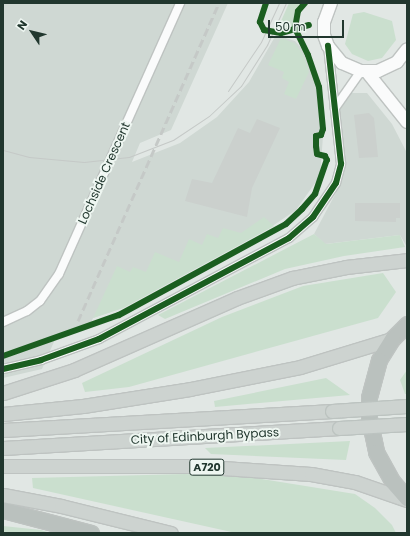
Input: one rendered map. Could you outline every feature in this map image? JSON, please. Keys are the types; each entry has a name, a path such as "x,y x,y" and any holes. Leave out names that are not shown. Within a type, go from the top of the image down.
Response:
{"highway":[{"path":"406,324 392,339 375,372 369,398 369,418 376,452 392,481 407,499"},
{"path":"3,510 91,533"}],"main road":[{"path":"3,393 74,370 264,288 292,278 380,263 407,260"},
{"path":"3,414 83,406 190,389 300,367 392,339"},
{"name":"City of Edinburgh Bypass","path":"3,430 407,406"},
{"name":"City of Edinburgh Bypass","path":"3,448 407,424"},
{"name":"A720","path":"3,466 193,466 311,474 355,482 407,499"},
{"path":"3,495 60,506 171,533"}],"street":[{"name":"Lochside Crescent","path":"3,322 27,311 40,301 59,274 180,3"},
{"path":"3,369 49,357 99,339 279,243 302,228 313,217 336,184 341,158 324,22 331,3"},
{"path":"328,46 342,63 364,71 388,67 397,62 407,49"},
{"path":"335,108 364,71"},
{"path":"364,71 407,122"}],"shaded area":[{"path":"3,3 228,3 171,130 140,143 132,162 180,143 217,117 249,82 276,35 295,41 305,52 317,87 323,136 320,176 296,210 268,229 123,308 93,318 91,323 57,335 42,369 3,378"},
{"path":"351,93 367,93 392,124 407,153 407,247 400,235 325,244 314,234 339,187 345,159 339,111"}],"green space":[{"path":"289,3 299,3 292,27 278,28"},
{"path":"364,12 392,21 396,40 382,58 368,61 352,54 345,44 353,14"},
{"path":"281,38 294,43 303,54 309,72 296,99 284,94 289,82 282,78 284,72 268,65"},
{"path":"264,217 274,226 123,308 93,318 117,266 130,272 133,267 146,272 155,252 179,262 189,239 202,245 207,234 218,238 223,228 241,233"},
{"path":"314,234 326,244 400,235 405,247 344,256 285,269 165,319 158,315"},
{"path":"383,273 396,292 378,318 129,387 85,392 82,383 222,317 303,286"},
{"path":"407,370 407,394 405,394 400,380"},
{"path":"326,378 350,395 215,407 214,401"},
{"path":"350,441 346,460 211,454 205,448"},
{"path":"185,474 250,477 355,494 375,508 392,525 396,533 236,533 33,488 32,478"},
{"path":"3,526 41,530 50,533 3,533"}],"building":[{"path":"369,113 374,118 378,157 359,158 354,115"},
{"path":"257,119 280,128 252,188 247,217 185,201 192,179 212,183 238,128 250,133"},
{"path":"355,203 400,203 400,218 396,218 396,222 355,221"}],"tram line":[{"path":"228,91 261,42 279,3"},
{"path":"3,150 29,157 84,162 129,157 173,140 209,116 241,86 267,45 286,3"}],"railway":[{"path":"78,321 219,3"}],"cycle path":[{"path":"266,3 260,22 264,30 281,33 309,25"},
{"path":"3,356 119,315 286,224 315,194 327,160 325,156 317,154 316,146 316,136 321,135 323,129 319,87 308,55 295,28 298,11 305,3"},
{"path":"3,369 41,360 99,339 289,238 313,217 336,183 341,164 328,46"}]}
